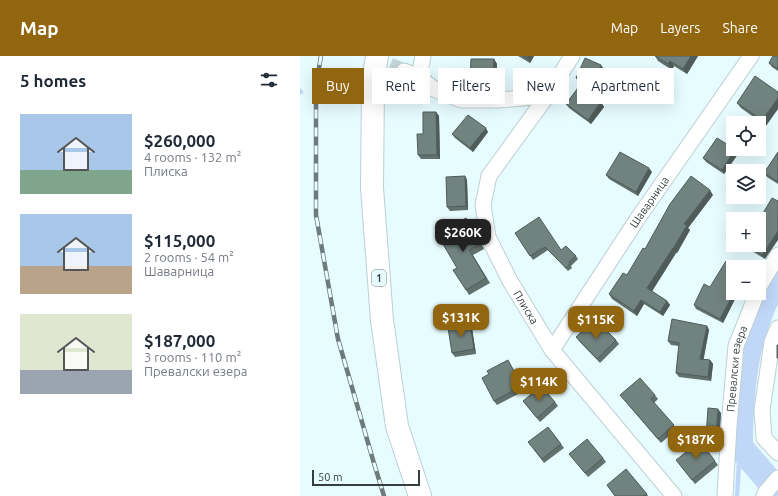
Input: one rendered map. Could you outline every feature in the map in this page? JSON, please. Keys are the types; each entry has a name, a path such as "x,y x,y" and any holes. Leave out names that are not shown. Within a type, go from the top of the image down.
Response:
{"highway":[{"name":"1","path":"378,56 373,82 372,188 382,320 397,426 420,496"}],"street":[{"path":"421,68 423,56"},
{"name":"Плиска","path":"565,68 572,56"},
{"name":"Шаварница","path":"552,350 636,221 751,56"},
{"path":"430,86 434,89 461,100 513,99"},
{"name":"Плиска","path":"542,104 489,176 483,205 488,237 510,281 552,350 674,496"},
{"path":"766,275 778,255"},
{"name":"Превалски езера","path":"725,496 736,346 753,300"},
{"path":"778,328 772,342 762,410 764,438 778,453"},
{"path":"765,494 778,478"}],"building":[{"path":"655,56 691,56 683,69 670,61 668,64"},
{"path":"773,56 778,56 778,69 769,63"},
{"path":"585,58 601,65 600,68 580,68"},
{"path":"471,59 494,59 494,68 471,68"},
{"path":"755,76 778,92 778,98 765,116 756,116 737,103"},
{"path":"577,89 577,104 600,104 588,120 566,104 569,104 569,100"},
{"path":"423,112 436,112 437,155 418,155 417,134 423,134"},
{"path":"468,115 486,128 470,148 452,134"},
{"path":"717,138 726,144 726,156 731,156 722,170 703,158"},
{"path":"620,152 649,168 636,192 606,175"},
{"path":"778,152 778,182 766,174 766,170"},
{"path":"465,176 466,206 447,207 446,177"},
{"path":"691,176 710,190 684,224 687,225 647,288 667,301 660,312 641,300 634,311 609,294 623,273 627,275 643,248 645,249 670,204"},
{"path":"772,198 778,201 778,231 766,249 766,212 764,212"},
{"path":"539,217 561,250 566,246 576,256 569,262 570,264 566,268 545,247 530,256 515,233"},
{"path":"466,218 480,244 469,250 486,278 466,290 453,270 457,268 440,239 445,236 442,232"},
{"path":"757,252 764,252 762,255"},
{"path":"726,261 726,300 730,300 720,319 694,305 704,284 710,287"},
{"path":"672,319 707,326 700,359 710,360 708,377 676,373 679,343 668,341"},
{"path":"592,322 599,329 602,326 616,340 597,359 576,337"},
{"path":"470,324 474,349 452,353 448,328"},
{"path":"778,345 778,358 777,358"},
{"path":"508,360 522,386 494,401 482,378 489,374 487,371"},
{"path":"640,378 655,395 651,399 674,425 658,439 620,395"},
{"path":"541,386 555,402 537,418 523,401"},
{"path":"708,408 718,409 716,437 706,436"},
{"path":"548,427 561,444 542,459 528,442"},
{"path":"587,439 603,458 585,473 569,454"},
{"path":"700,441 715,461 692,480 676,460"},
{"path":"626,469 647,494 644,496 615,496 607,485"}],"waterway":[{"path":"778,276 767,296 752,337 747,358 741,402 740,424 740,447 778,491"},
{"path":"737,496 740,447"}],"tunnel":[{"path":"369,56 397,68"}],"railway":[{"path":"321,56 316,86 316,215 338,339 384,496"}]}
